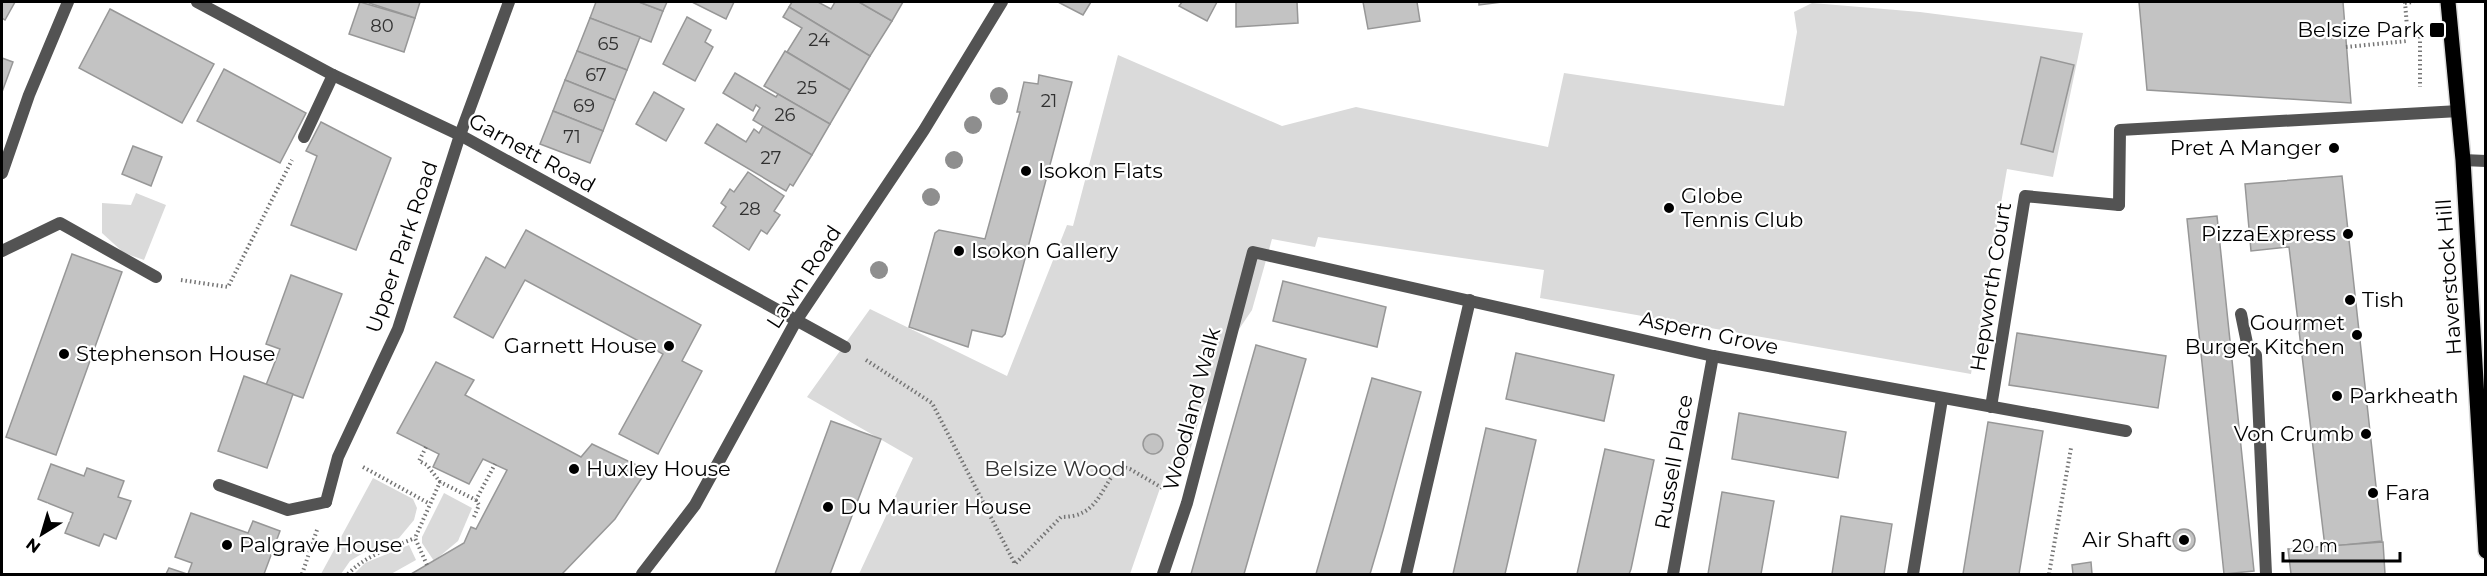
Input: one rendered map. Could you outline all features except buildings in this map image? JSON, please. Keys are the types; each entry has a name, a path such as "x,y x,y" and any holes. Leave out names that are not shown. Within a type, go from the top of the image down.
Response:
{"main road":[{"name":"Haverstock Hill","path":"2448,2 2463,160 2486,551"}],"street":[{"path":"2,173 30,95 68,2"},
{"name":"Garnett Road","path":"197,2 333,75 460,135 845,347"},
{"name":"Upper Park Road","path":"326,502 340,454 398,329 460,135 509,2"},
{"name":"Lawn Road","path":"642,574 695,505 796,321 924,130 1002,2"},
{"path":"304,137 333,75"},
{"name":"Hepworth Court","path":"1990,407 2025,196 2119,205 2120,130 2459,111"},
{"path":"2463,160 2486,161"},
{"path":"2,250 60,223 156,277"},
{"name":"Aspern Grove","path":"1253,252 1713,356 2126,431"},
{"name":"Woodland Walk","path":"1162,574 1187,502 1253,252"},
{"path":"1406,574 1470,300"},
{"path":"2241,314 2248,348 2256,355 2266,574"},
{"name":"Russell Place","path":"1673,574 1713,356"},
{"path":"1912,574 1942,399"},
{"path":"219,485 288,510 326,502"}],"path":[{"path":"2414,2 2405,2 2407,27 2417,27"},
{"path":"2346,47 2407,41"},
{"path":"156,277 228,287 304,137"},
{"path":"845,347 932,403 1015,564 1061,517 1078,517 1099,500 1120,466 1130,469 1187,502"},
{"path":"2049,574 2076,422"},
{"path":"426,447 419,461 427,465 440,482 476,500 479,505 474,517"},
{"path":"340,454 430,504"},
{"path":"476,500 495,464"},
{"path":"348,574 369,557 415,538 440,482"},
{"path":"302,574 326,502"},
{"path":"415,538 428,565"}],"green space":[{"name":"Belsize Wood","path":"1812,3 1920,12 2083,33 2053,177 2007,169 1971,374 1540,298 1544,270 1318,237 1315,247 1272,239 1252,310 1229,344 1217,388 1203,406 1189,454 1183,466 1165,474 1130,574 859,574 913,458 807,397 870,309 1007,376 1067,225 1073,226 1118,55 1282,126 1356,107 1548,147 1564,73 1784,106 1797,32 1794,12"},
{"path":"136,193 166,205 144,260 124,253 102,233 102,203 131,205"},
{"path":"373,478 413,499 417,508 414,520 399,538 350,561 341,574 321,574"},
{"path":"444,493 472,508 458,541 434,561 422,543 422,537"},
{"path":"409,545 416,560 391,574 354,574 365,563"}],"place":[{"name":"Belsize Park","path":"2437,30"},
{"name":"Pret A Manger","path":"2334,148"},
{"name":"Isokon Flats","path":"1026,171"},
{"name":"Globe Tennis Club","path":"1669,208"},
{"name":"PizzaExpress","path":"2348,234"},
{"name":"Isokon Gallery","path":"959,251"},
{"name":"Tish","path":"2350,300"},
{"name":"Gourmet Burger Kitchen","path":"2357,335"},
{"name":"Garnett House","path":"669,346"},
{"name":"Stephenson House","path":"64,354"},
{"name":"Parkheath","path":"2337,396"},
{"name":"Von Crumb","path":"2366,434"},
{"name":"Huxley House","path":"574,469"},
{"name":"Fara","path":"2373,493"},
{"name":"Du Maurier House","path":"828,507"},
{"name":"Air Shaft","path":"2184,540"},
{"name":"Palgrave House","path":"227,545"}]}
